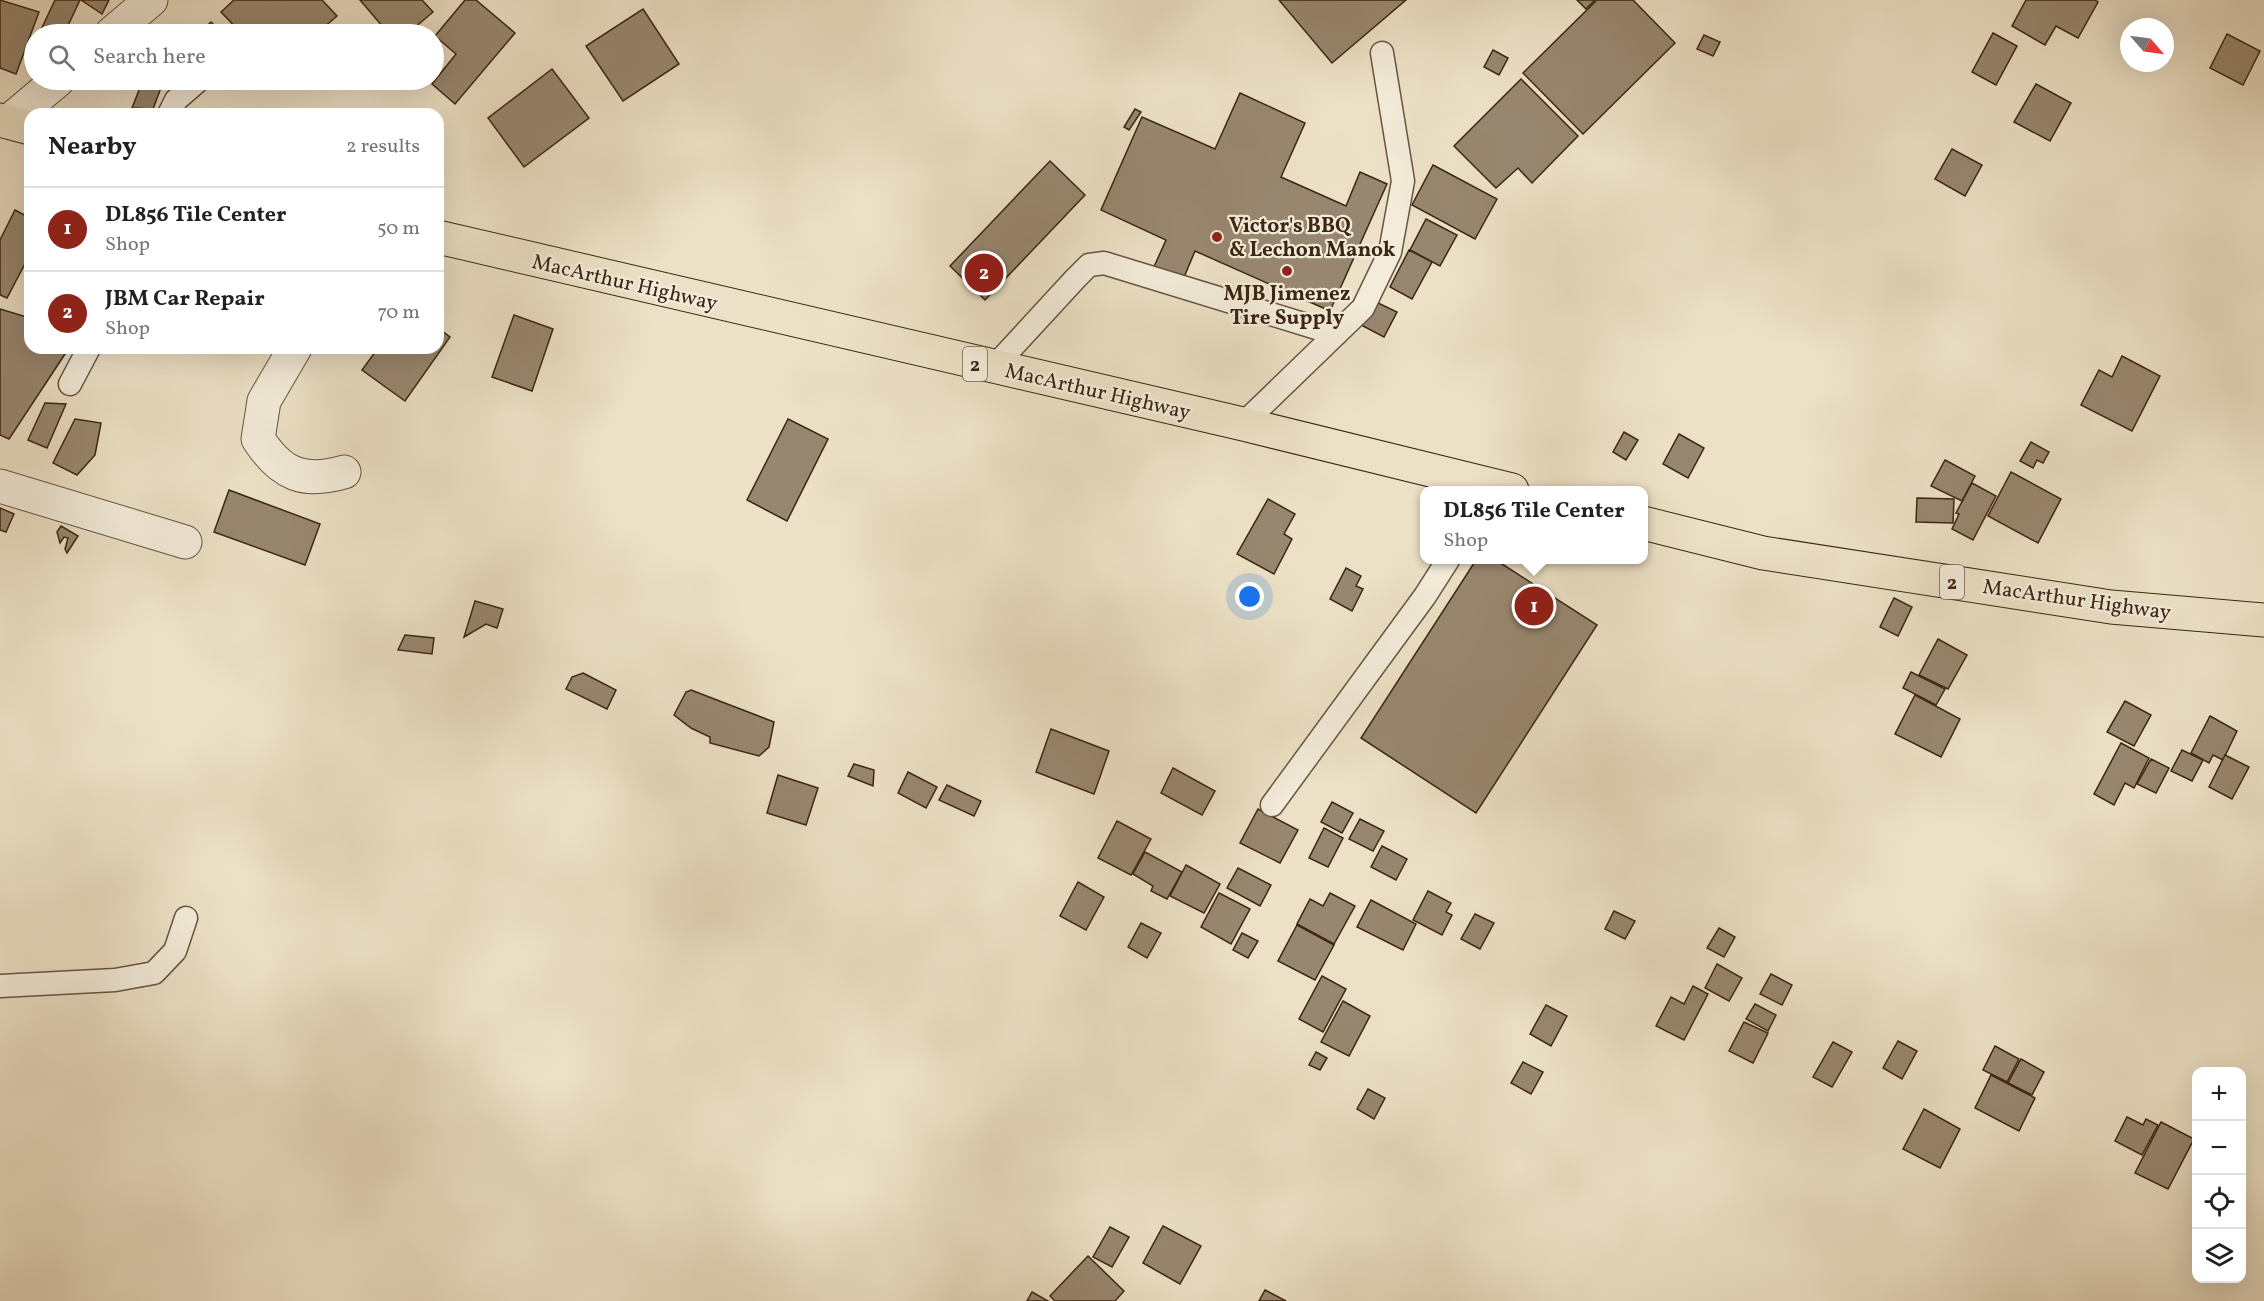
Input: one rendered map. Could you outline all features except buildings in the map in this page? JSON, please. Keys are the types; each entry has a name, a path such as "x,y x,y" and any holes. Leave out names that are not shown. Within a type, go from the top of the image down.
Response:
{"highway":[{"name":"MacArthur Highway","path":"444,238 993,368 1243,424 1488,486"},
{"name":"MacArthur Highway","path":"1648,524 1763,553 2111,607 2264,620"}],"street":[{"path":"123,24 151,0"},
{"path":"29,108 48,90"},
{"path":"13,124 24,113"},
{"path":"291,354 264,401 258,439 271,459 292,474 322,478 344,472"},
{"path":"0,486 185,542"}],"lane":[{"path":"1243,424 1363,308 1390,252 1403,181 1382,53"},
{"path":"172,108 176,100 188,90"},
{"path":"993,368 1076,278 1089,266 1104,263 1336,334"},
{"path":"70,384 86,354"},
{"path":"1272,805 1425,596 1445,564"},
{"path":"0,986 115,980 154,973 175,951 186,918"}],"place":[{"name":"Victor's BBQ & Lechon Manok","path":"1217,237"},
{"name":"MJB Jimenez Tire Supply","path":"1287,271"},
{"name":"JBM Car Repair","path":"984,273"},
{"name":"DL856 Tile Center","path":"1534,606"}]}
